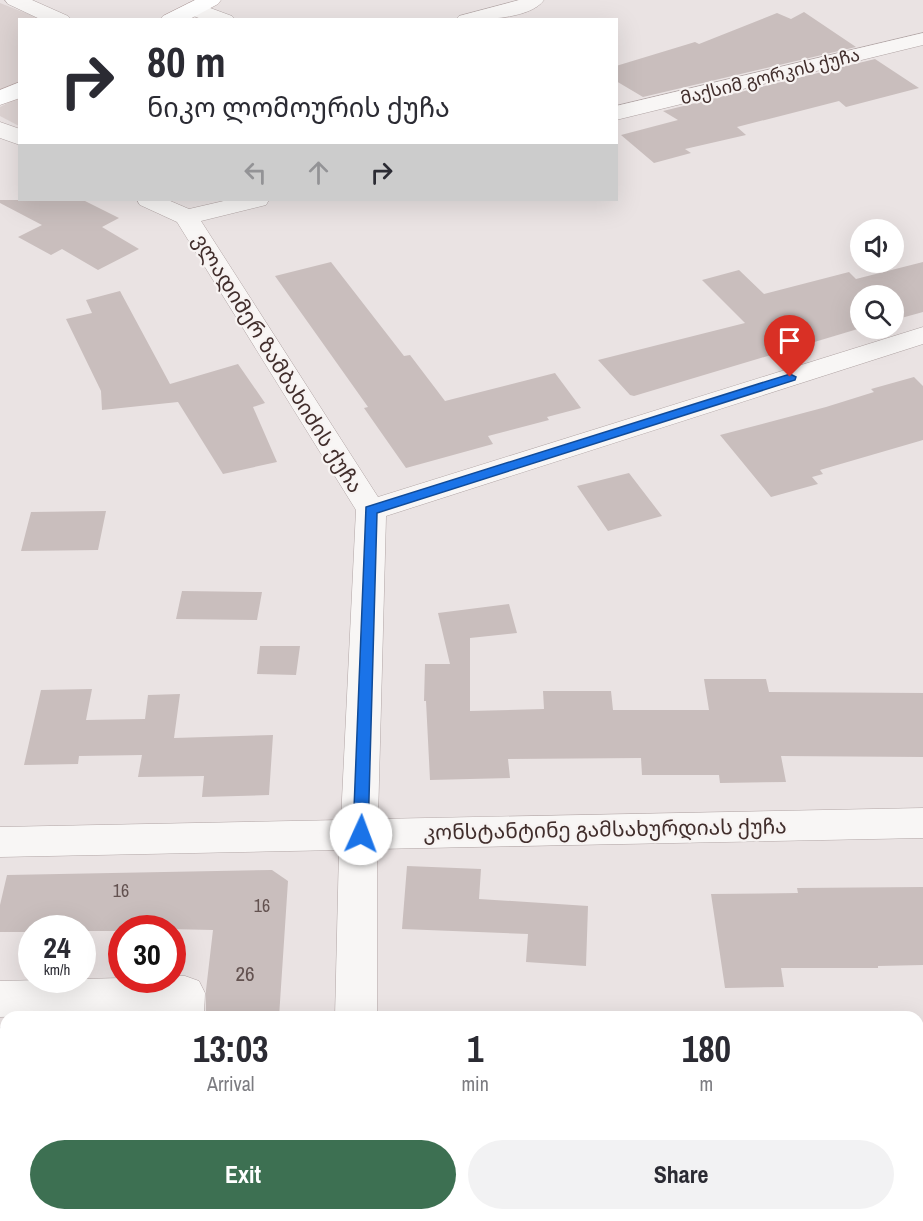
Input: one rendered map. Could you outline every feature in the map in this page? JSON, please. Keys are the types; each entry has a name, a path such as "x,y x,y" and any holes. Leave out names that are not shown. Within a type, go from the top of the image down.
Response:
{"main road":[{"path":"174,18 203,4"},
{"path":"0,98 18,90"}],"street":[{"path":"15,0 56,18"},
{"path":"474,18 525,5 534,0"},
{"path":"203,4 222,18"},
{"name":"მაქსიმ გორკის ქუჩა","path":"618,113 923,39"},
{"path":"0,129 18,137"},
{"name":"ვლადიმერ ზამბახიძის ქუჩა","path":"151,201 186,217 371,510 356,1011"},
{"path":"186,217 253,201"},
{"path":"371,510 923,335"},
{"name":"კონსტანტინე გამსახურდიას ქუჩა","path":"0,842 923,823"},
{"path":"0,999 185,993 184,1011"}],"shaded area":[{"path":"0,3 38,18 18,18 18,82 0,91"},
{"path":"18,98 18,125 0,116 0,107"}],"building":[{"path":"804,12 856,47 643,97 618,82 618,65 695,42 699,44 777,13 791,19"},
{"path":"875,59 919,88 846,107 839,101 737,127 746,135 685,149 691,153 654,163 621,135 678,120 663,111"},
{"path":"0,200 85,201 119,218 102,227 139,249 98,270 62,249 51,255 18,237 42,225 0,203"},
{"path":"331,262 404,356 410,355 445,401 555,373 581,408 547,417 549,420 488,436 493,444 406,468 364,408 368,407 275,276"},
{"path":"923,262 923,312 904,317 904,285 850,285 850,331 634,396 630,395 598,360 745,323 702,280 739,270 764,294 849,272 856,279 880,273 904,273 904,267"},
{"path":"120,291 170,384 238,364 265,403 253,407 277,462 223,474 178,402 102,410 101,391 66,319 92,313 86,300"},
{"path":"914,377 923,386 923,440 820,470 823,474 812,477 818,484 771,497 720,435 826,407 874,392 871,389"},
{"path":"629,473 662,516 608,531 577,486"},
{"path":"106,511 98,550 21,551 31,512"},
{"path":"182,591 262,592 257,620 176,619"},
{"path":"509,604 517,633 470,638 470,711 544,709 543,691 611,691 613,710 709,710 704,679 766,679 769,692 923,693 923,757 781,756 786,782 720,783 719,775 642,775 641,758 508,759 510,778 430,780 426,701 424,701 425,664 450,664 438,613"},
{"path":"260,646 300,646 296,675 257,674"},
{"path":"92,689 86,720 145,719 148,695 180,694 174,738 273,735 269,795 202,797 204,776 138,777 142,755 79,756 78,764 24,765 41,690"},
{"path":"407,866 481,869 479,899 588,906 586,966 526,962 528,934 402,929"},
{"path":"272,870 288,881 279,1011 206,1011 206,990 213,930 186,929 186,915 108,915 108,931 96,931 96,915 18,915 18,932 0,932 0,905 7,875"},
{"path":"923,887 923,965 878,966 878,968 781,968 784,987 725,988 711,894 798,893 797,888"}],"route":[{"path":"361,834 371,510 790,377"}]}
